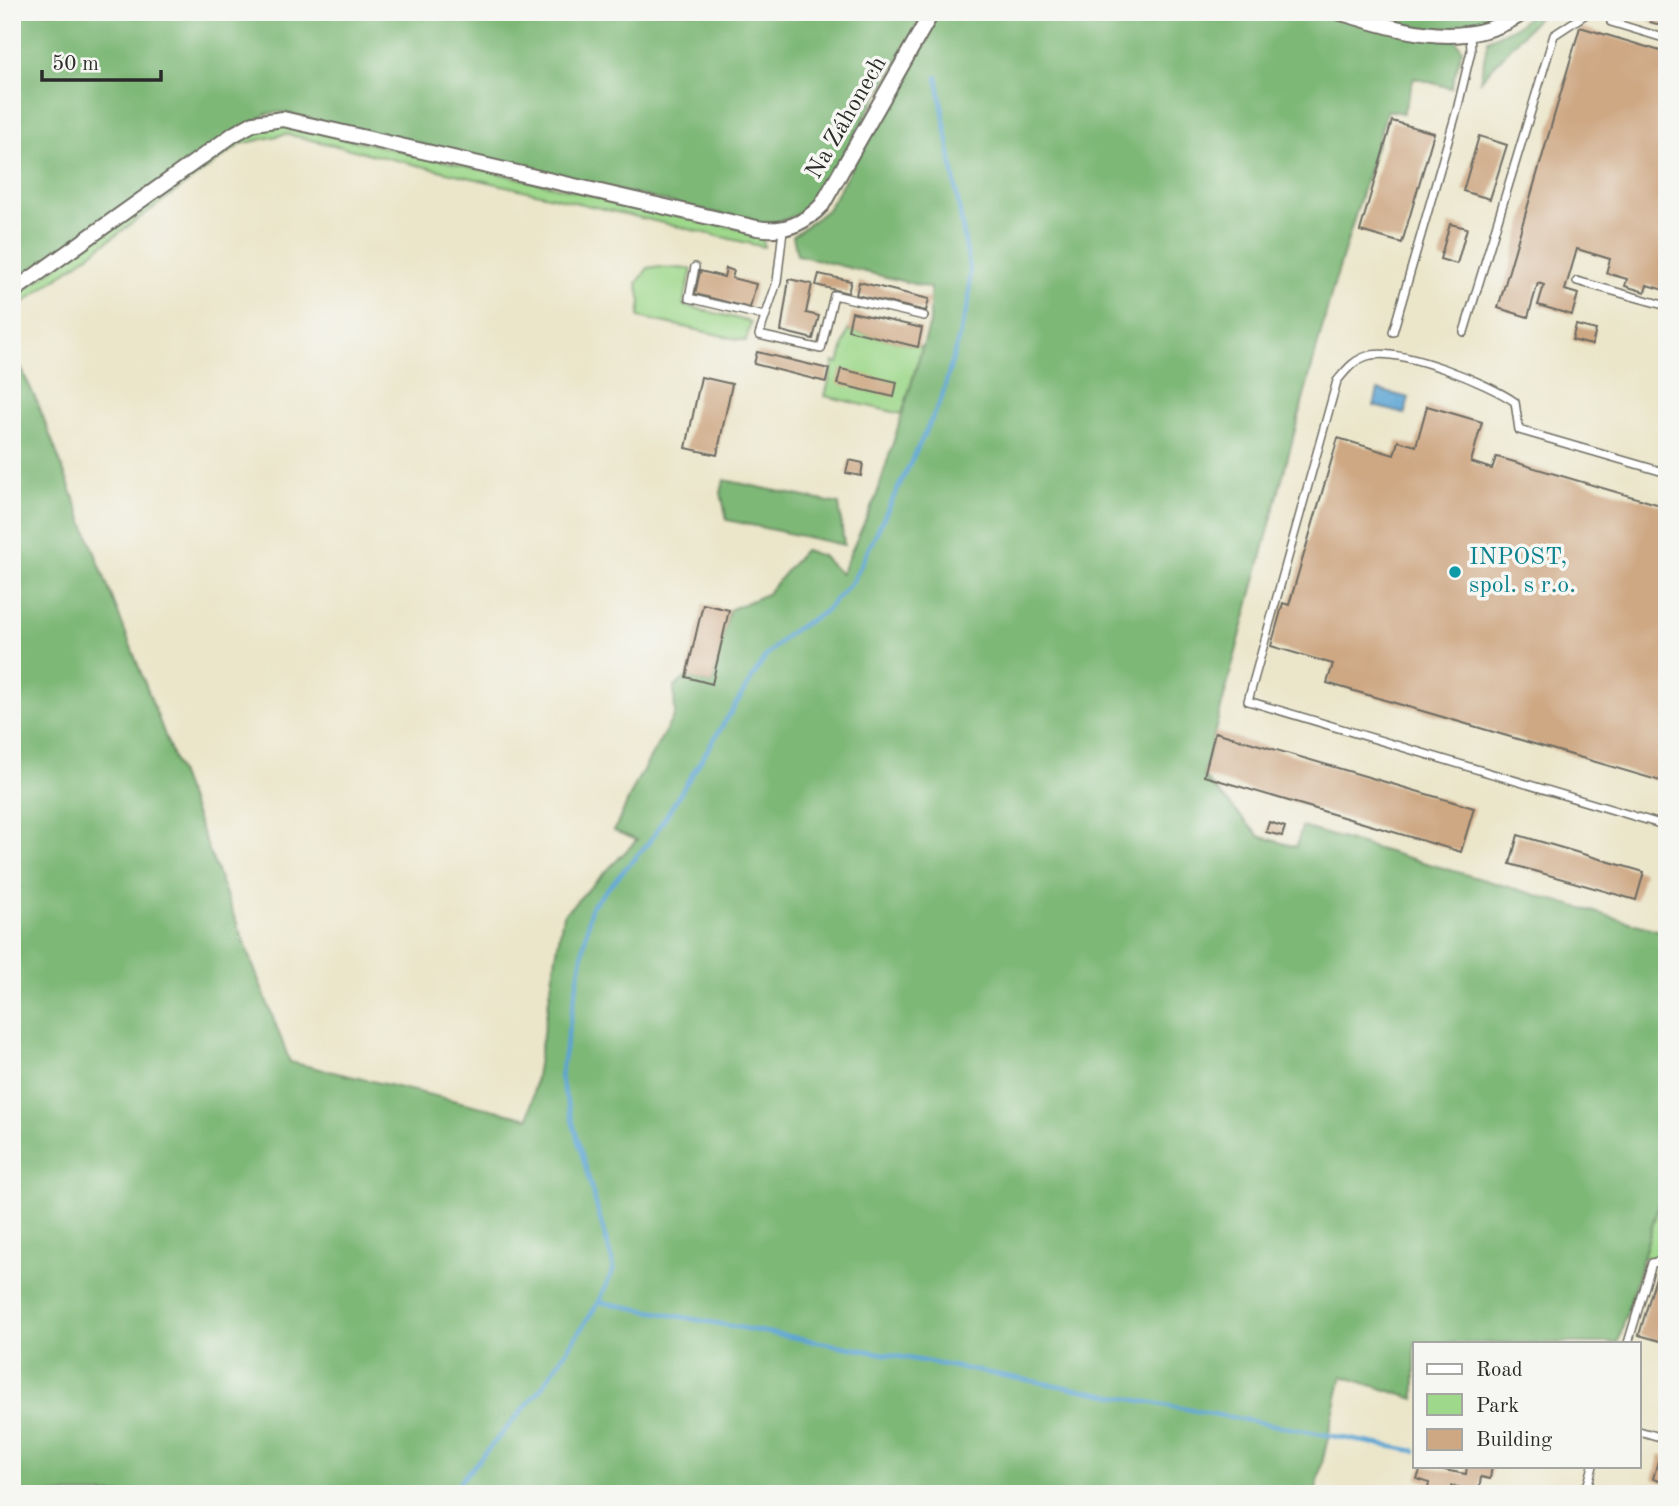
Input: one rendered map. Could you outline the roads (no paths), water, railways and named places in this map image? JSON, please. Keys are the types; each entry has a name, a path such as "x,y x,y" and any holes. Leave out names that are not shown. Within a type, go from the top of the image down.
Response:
{"street":[{"name":"Na Záhonech","path":"783,230 805,219 822,205 932,12"},
{"path":"1338,12 1418,34 1470,34 1504,23 1524,12"},
{"path":"12,292 234,134 254,123 283,119 757,228 783,230"}],"lane":[{"path":"1464,332 1554,35 1589,12"},
{"path":"1614,12 1611,22 1667,39"},
{"path":"1393,332 1457,110 1471,51 1470,34"},
{"path":"783,230 777,282 760,335 821,349 834,295 924,316"},
{"path":"695,267 688,298 764,316"},
{"path":"1577,281 1667,306"},
{"path":"1667,473 1519,430 1515,402 1471,378 1396,356 1372,355 1352,362 1337,381 1248,701 1667,826"},
{"path":"1628,1342 1652,1263 1667,1259"},
{"path":"1640,1431 1667,1439"},
{"path":"1585,1494 1592,1468"}],"water":[{"path":"1378,390 1409,398 1405,414 1374,406"}],"waterway":[{"path":"449,1494 540,1390 599,1302 614,1268 560,1077 591,907 651,840 766,656 789,633 824,612 853,581 941,400 969,301 970,272 937,77"},
{"path":"600,1302 1413,1451"}],"place":[{"name":"INPOST, spol. s r.o.","path":"1455,572"}]}
